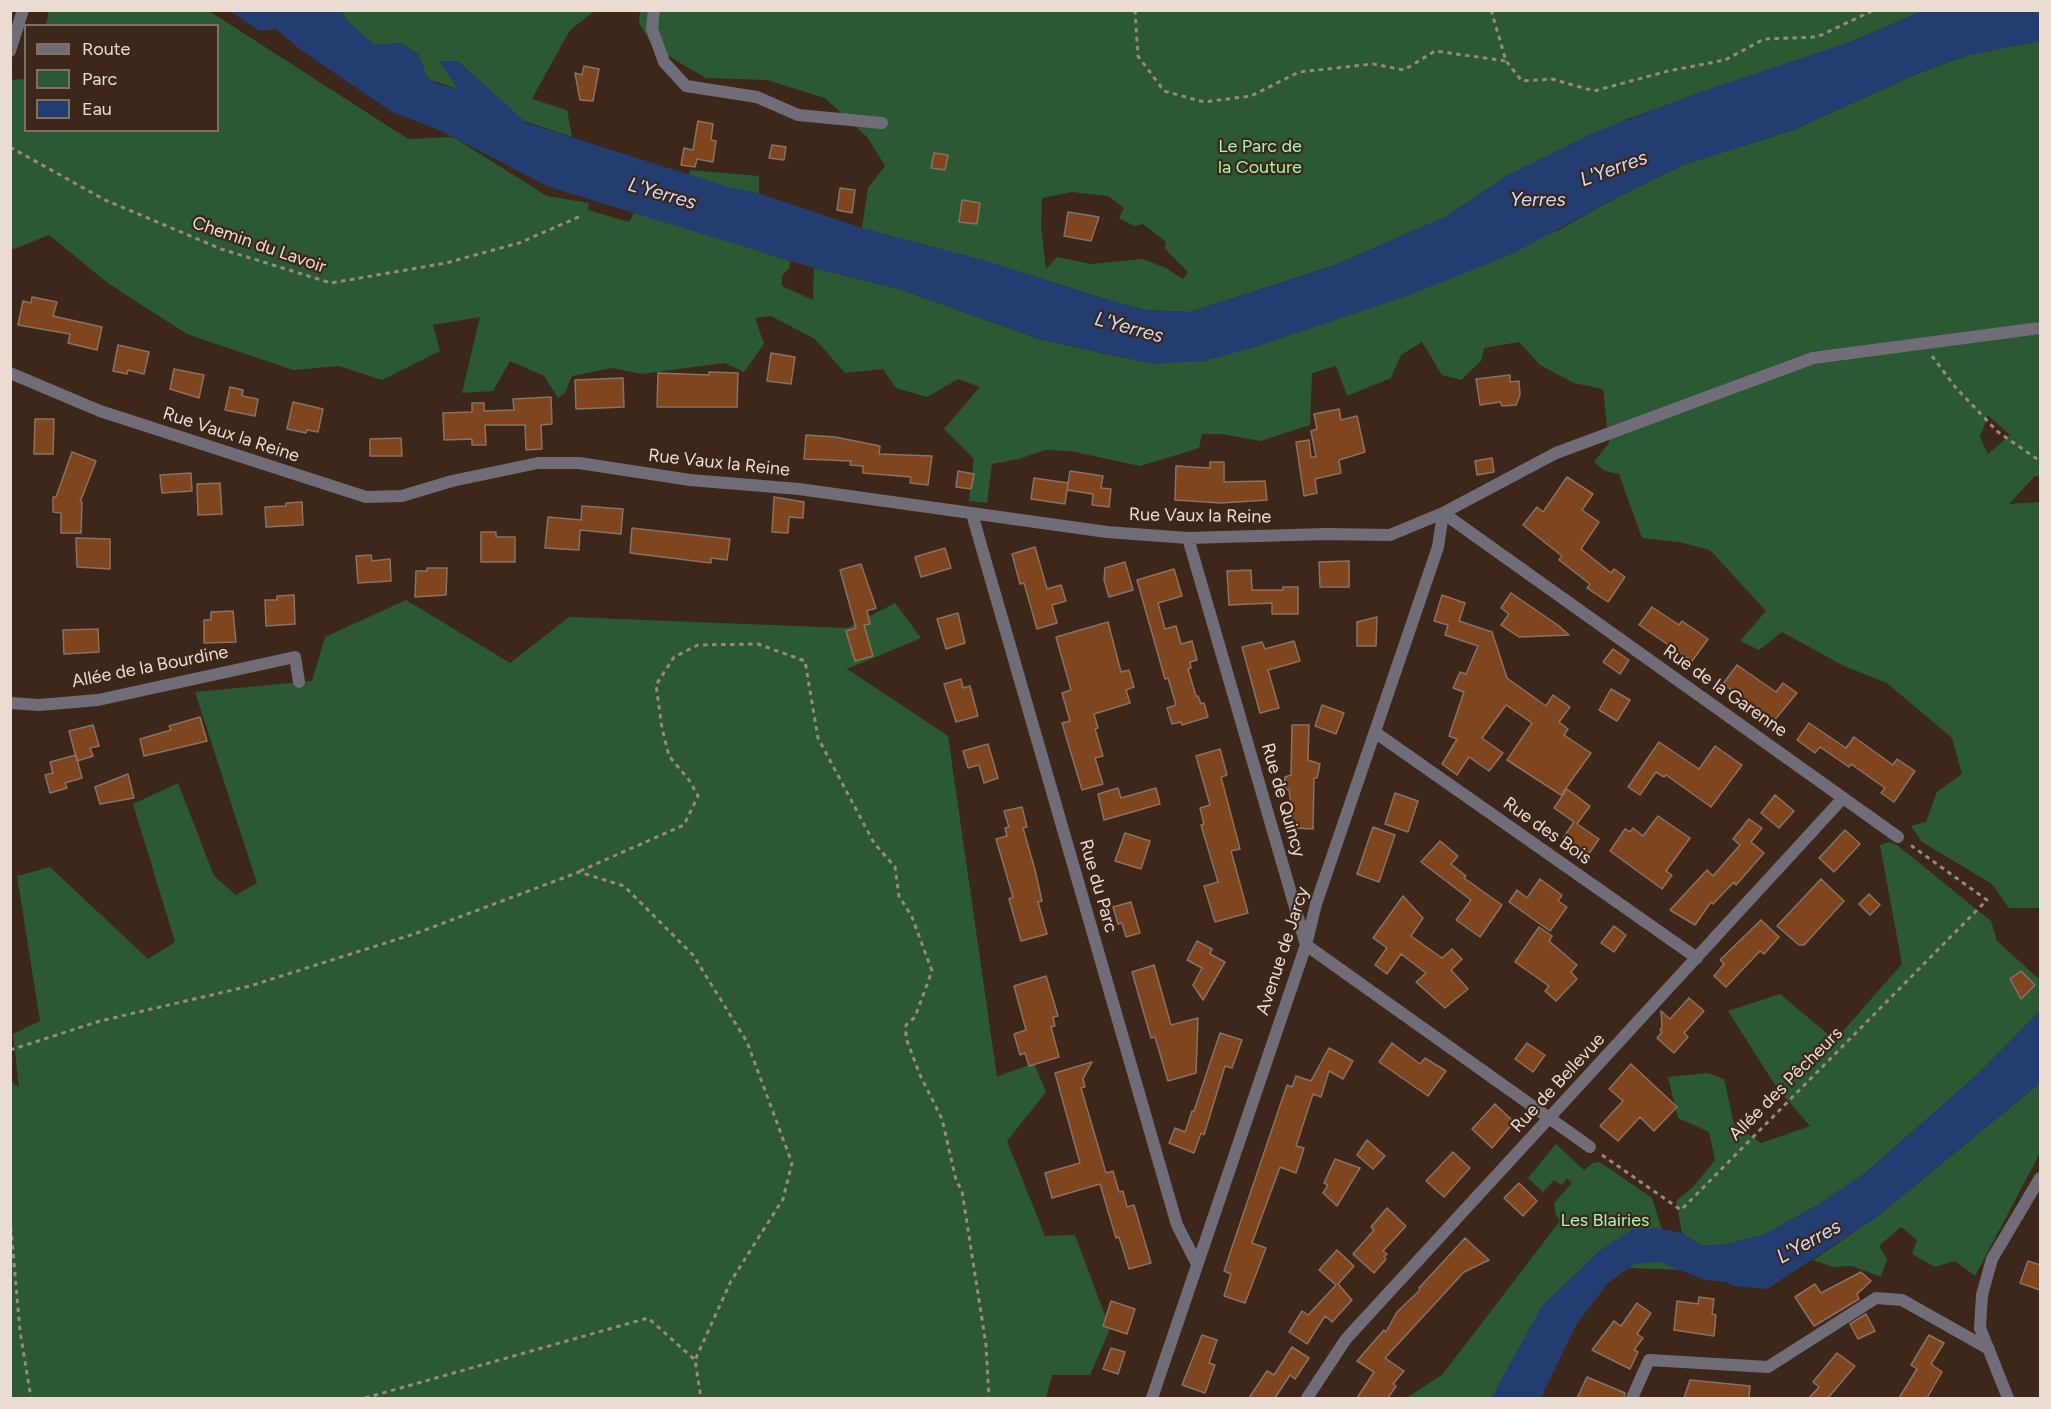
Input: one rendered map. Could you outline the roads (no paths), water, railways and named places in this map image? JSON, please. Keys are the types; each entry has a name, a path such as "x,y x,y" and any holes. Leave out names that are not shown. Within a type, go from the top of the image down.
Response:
{"street":[{"path":"10,51 23,10"},
{"path":"654,10 652,30 664,62 686,86 757,97 798,115 882,123"},
{"name":"Rue Vaux la Reine","path":"10,373 100,411 366,497 402,496 452,481 538,462 579,463 690,480 799,489 1053,526 1188,538 1390,535 1443,513 1556,453 1813,358 1924,341 2040,328"},
{"name":"Avenue de Jarcy","path":"1152,1398 1306,945 1316,904 1438,547 1443,513"},
{"name":"Rue de la Garenne","path":"1443,513 1898,837"},
{"name":"Rue du Parc","path":"972,514 1177,1225 1197,1264"},
{"name":"Rue de Quincy","path":"1188,538 1306,945"},
{"name":"Allée de la Bourdine","path":"10,704 39,705 98,700 295,657 299,682"},
{"name":"Rue des Bois","path":"1376,732 1697,958"},
{"name":"Rue de Bellevue","path":"1307,1398 1346,1339 1844,798"},
{"path":"1306,945 1551,1117 1590,1148"},
{"path":"2005,1398 1980,1328 1982,1294 1992,1259 2040,1178"},
{"path":"1632,1398 1649,1360 1768,1367 1876,1298 1902,1300 1989,1349"}],"water":[{"name":"Yerres","path":"229,11 341,11 346,20 374,45 400,43 418,54 428,79 438,84 458,89 440,61 458,61 527,123 728,187 761,194 862,228 983,260 1115,302 1146,310 1190,312 1335,265 1445,217 1506,176 1593,133 1695,94 1850,42 1923,11 2040,11 2040,41 1969,55 1919,73 1793,130 1683,165 1512,254 1412,294 1258,346 1205,361 1153,364 1039,339 899,289 814,268 549,187 439,130 392,112 302,51 276,29 260,31"},
{"name":"L'Yerres","path":"2040,1011 2040,1083 1878,1216 1767,1289 1733,1286 1726,1282 1705,1280 1660,1262 1635,1264 1608,1283 1576,1325 1541,1398 1491,1398 1542,1306 1599,1251 1633,1229 1657,1228 1682,1233 1702,1246 1728,1244 1763,1235 1816,1206 1864,1174 1977,1075"}],"park label":[{"name":"Le Parc de la Couture","path":"1260,157"},
{"name":"Les Blairies","path":"1605,1221"}]}
